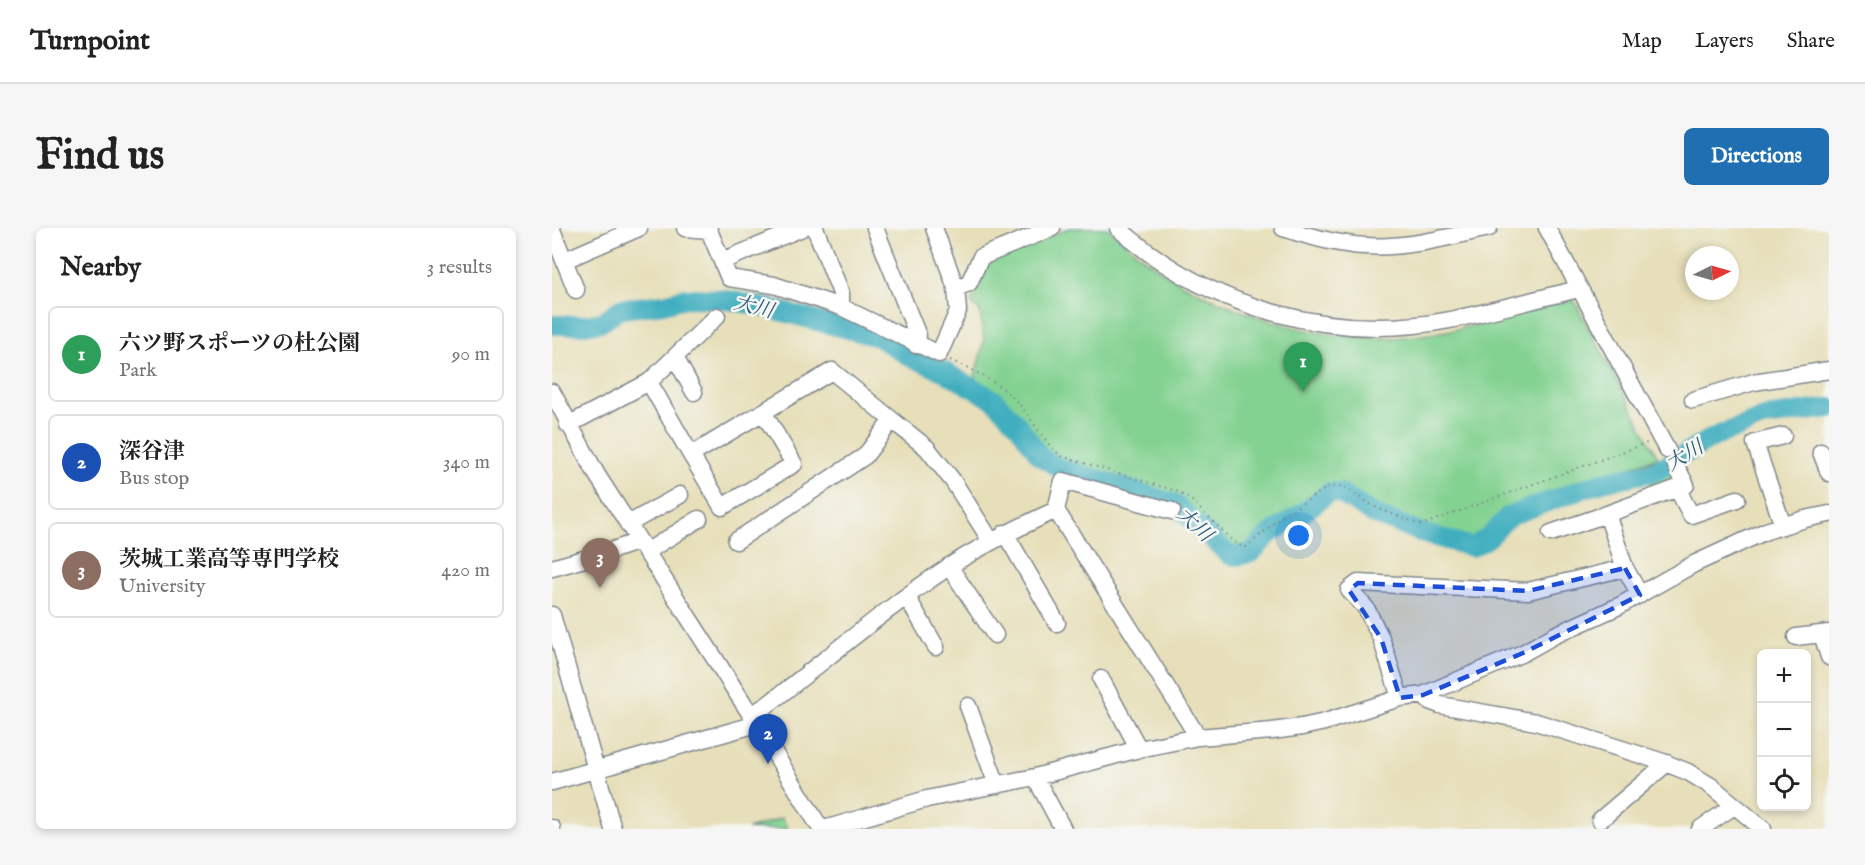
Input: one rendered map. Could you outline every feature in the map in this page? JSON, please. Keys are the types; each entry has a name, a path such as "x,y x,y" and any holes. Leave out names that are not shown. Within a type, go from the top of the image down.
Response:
{"street":[{"path":"565,260 639,228"},
{"path":"685,228 709,229 729,278 774,285 841,307 916,345 939,354 958,311 956,288 934,228"},
{"path":"722,261 776,233 802,228"},
{"path":"815,228 842,293 841,307"},
{"path":"875,228 918,336 916,345"},
{"path":"956,288 969,283 981,257 1017,235 1052,228"},
{"path":"1118,228 1136,244 1185,277 1232,299 1305,321 1348,327 1395,326 1449,320 1579,289"},
{"path":"1283,228 1301,234 1365,246 1416,243 1490,228"},
{"path":"1547,228 1664,444"},
{"path":"552,230 576,290"},
{"path":"568,424 649,382 717,316"},
{"path":"675,357 694,392"},
{"path":"1693,400 1754,382 1829,370"},
{"path":"691,455 832,371 927,448 998,537 1057,623"},
{"path":"649,382 722,507 794,464 764,412"},
{"path":"552,392 597,475 823,829 927,799 1035,777 1139,748 1198,738 1302,727 1400,698 1422,695 1523,653 1555,635 1640,595 1694,564 1766,531 1827,519"},
{"path":"736,541 865,456 892,420"},
{"path":"1783,436 1755,443 1783,526"},
{"path":"1821,452 1829,473"},
{"path":"1551,533 1686,484 1676,466"},
{"path":"1172,511 1063,481 1056,510 1198,738"},
{"path":"1677,488 1691,515 1737,499"},
{"path":"628,524 680,495"},
{"path":"552,782 597,771 754,719 767,705 950,566 998,537 1056,510"},
{"path":"1606,514 1625,568 1640,595"},
{"path":"552,568 602,554 643,546 699,519"},
{"path":"950,566 995,635"},
{"path":"1400,698 1381,638 1366,608 1349,590 1358,584 1528,591 1625,568"},
{"path":"907,597 936,647"},
{"path":"552,615 612,829"},
{"path":"1796,637 1826,633 1829,657"},
{"path":"1101,679 1139,748"},
{"path":"1422,695 1429,701 1440,705 1536,722 1667,763 1711,786 1757,827"},
{"path":"968,706 997,785"},
{"path":"1600,820 1667,763"},
{"path":"1035,777 1063,829"},
{"path":"1700,829 1734,806"}],"path":[{"path":"939,354 1001,386 1019,404 1049,447 1061,456 1176,491 1190,499 1234,542 1243,547 1248,547 1276,521 1329,486 1344,487 1375,507 1421,525 1664,444"}],"highlighted area":[{"path":"1625,568 1640,595 1523,653 1423,695 1400,698 1381,638 1349,590 1358,583 1528,591"}],"green space":[{"path":"1070,228 1108,228 1164,273 1184,285 1235,308 1290,326 1347,337 1425,335 1489,322 1573,299 1658,457 1508,511 1479,539 1468,543 1420,529 1384,515 1340,490 1334,489 1325,492 1274,527 1249,551 1238,554 1230,552 1176,502 1060,466 1042,454 1019,423 994,399 973,385 984,340 980,311 971,303 988,263"},
{"path":"1665,456 1676,481 1653,490 1647,471 1636,467"},
{"path":"782,818 788,829 748,829"}],"waterway":[{"name":"大川","path":"552,325 584,325 602,322 620,309 664,304 685,298 723,299 764,307 878,337 907,355 943,371 994,400 1018,425 1040,456 1058,467 1175,504 1229,555 1237,556 1251,553 1272,532 1300,515 1330,492 1340,493 1373,514 1425,534 1472,547 1488,538 1509,516 1602,482 1654,472 1714,437 1765,417 1829,408"}],"place":[{"name":"六ツ野スポーツの杜公園","path":"1303,392"},
{"name":"茨城工業高等専門学校","path":"600,588"},
{"name":"深谷津","path":"768,764"}]}
